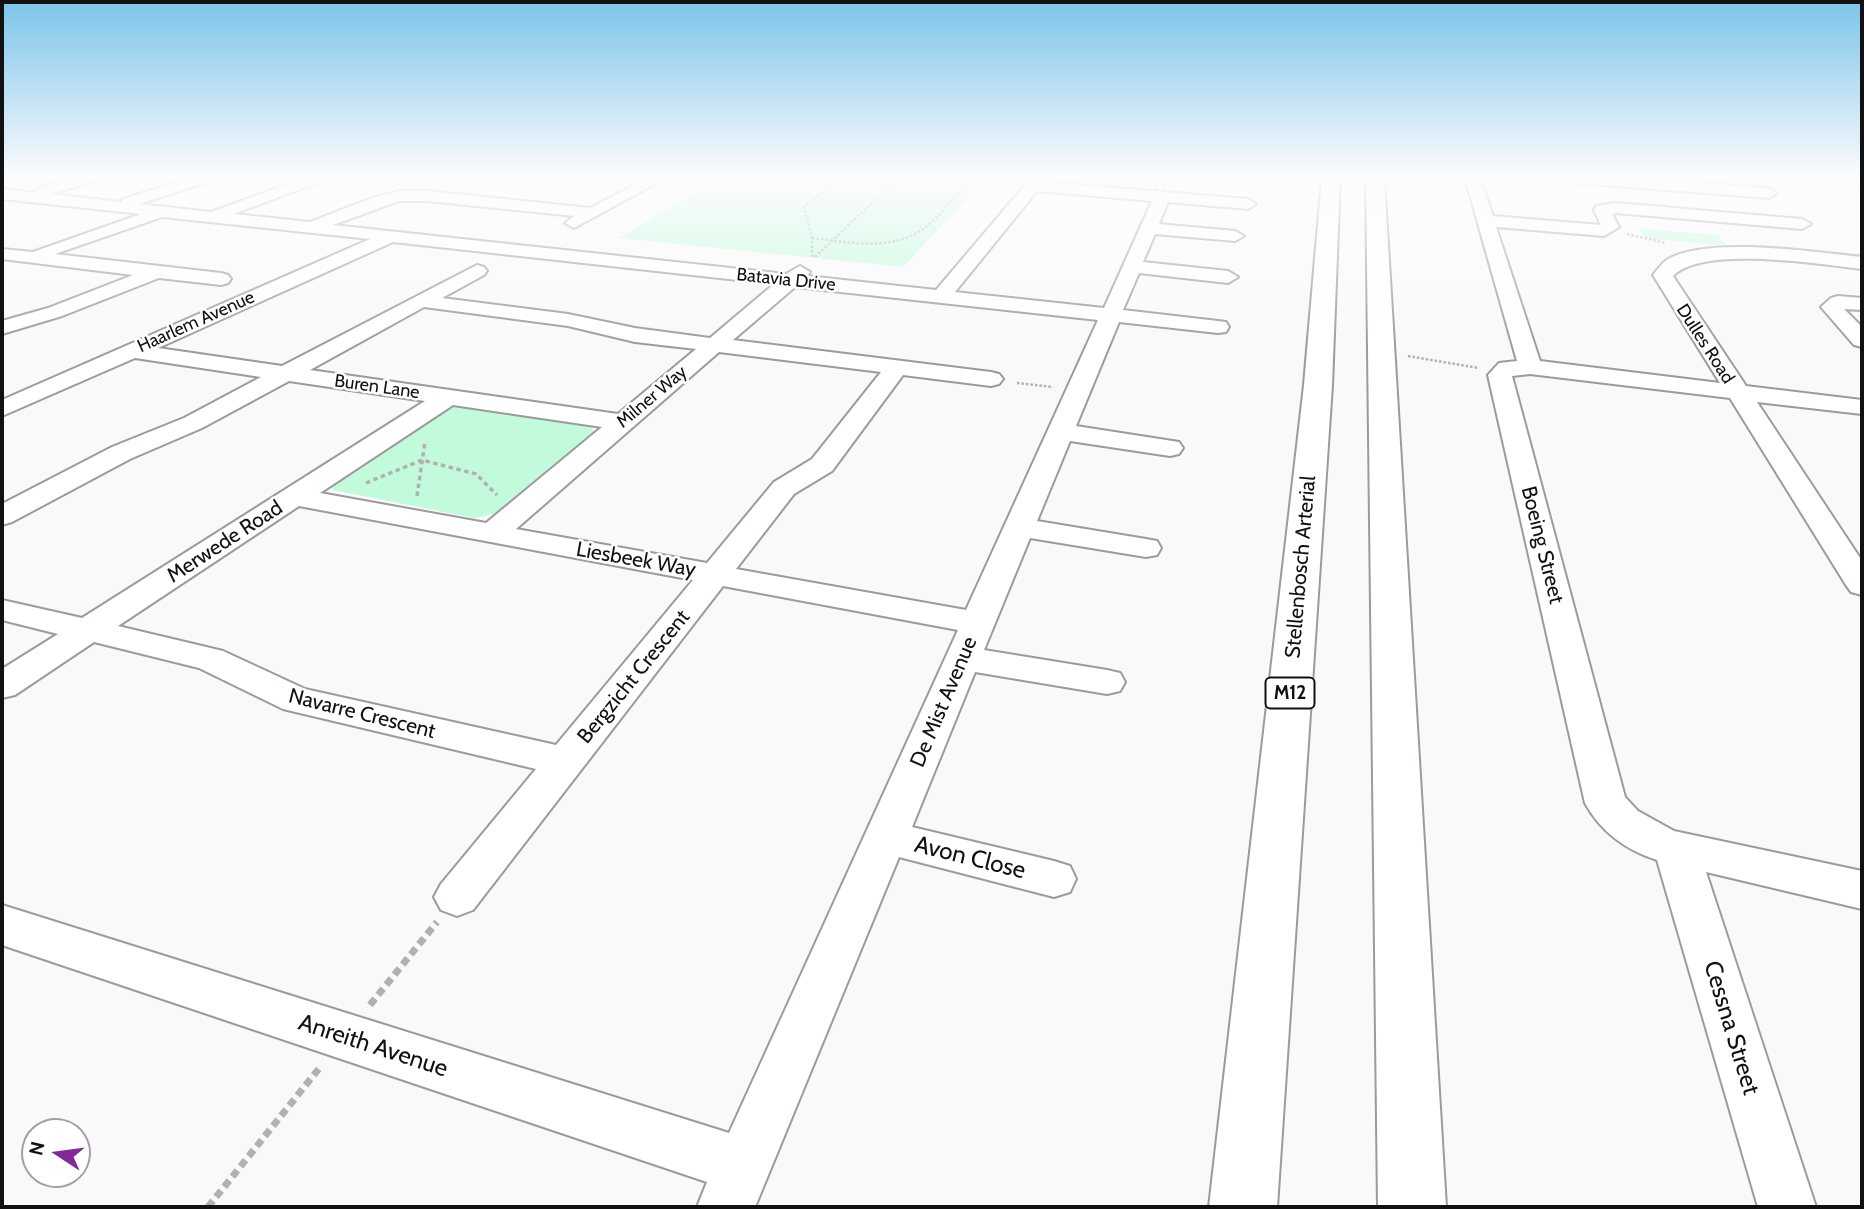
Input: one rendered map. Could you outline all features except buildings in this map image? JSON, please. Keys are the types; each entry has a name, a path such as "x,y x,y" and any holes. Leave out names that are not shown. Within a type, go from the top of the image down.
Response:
{"main road":[{"name":"Stellenbosch Arterial","path":"1243,1207 1318,385 1327,234"},
{"path":"1377,234 1412,1207"}],"street":[{"path":"2,266 97,234"},
{"name":"Batavia Drive","path":"375,234 1218,327"},
{"path":"523,251 553,234"},
{"path":"941,297 992,234"},
{"name":"De Mist Avenue","path":"735,1187 1146,234"},
{"path":"1218,234 1235,236"},
{"name":"Boeing Street","path":"1489,234 1606,803 1623,823 1650,840 1676,849 1862,890"},
{"path":"1817,234 1852,262"},
{"name":"Haarlem Avenue","path":"2,409 391,236"},
{"name":"Milner Way","path":"493,533 791,281 812,249"},
{"path":"2,254 221,279"},
{"name":"Dulles Road","path":"1852,262 1715,254 1675,262 1663,275 1862,585"},
{"path":"1132,267 1228,277"},
{"path":"2,328 55,312 158,271"},
{"path":"2,516 121,453 193,423 477,271"},
{"path":"422,301 568,320 617,332 992,379"},
{"path":"1862,304 1838,302 1831,307 1862,340"},
{"name":"Buren Lane","path":"131,351 622,422"},
{"name":"Bergzicht Crescent","path":"457,897 784,488 822,465 897,367"},
{"path":"1515,370 1862,407"},
{"path":"2,384 54,385"},
{"name":"Merwede Road","path":"2,687 89,630 309,499 412,421 449,397"},
{"path":"1060,432 1170,448"},
{"name":"Liesbeek Way","path":"309,499 716,575 970,640 1107,682"},
{"path":"1019,527 1146,548"},
{"name":"Navarre Crescent","path":"2,610 210,659 234,669 263,687 296,700 566,762"},
{"name":"Avon Close","path":"886,837 1054,879"},
{"name":"Cessna Street","path":"1676,849 1787,1207"},
{"name":"Anreith Avenue","path":"2,925 735,1187"}],"path":[{"path":"809,234 812,249"},
{"path":"812,249 836,240 842,234"},
{"path":"812,249 836,240 872,246 917,234"},
{"path":"1626,234 1703,249 1715,254"},
{"path":"1406,356 1515,370"},
{"path":"992,379 1078,391"},
{"path":"400,516 416,505 428,424 412,421"},
{"path":"309,499 422,460 475,474 509,509 519,511"}],"green space":[{"path":"625,234 934,234 903,267 619,238"},
{"path":"1642,234 1718,235 1727,246 1645,238"},
{"path":"466,406 586,425 593,429 595,434 499,513 474,518 333,490 333,484 441,410"}]}
